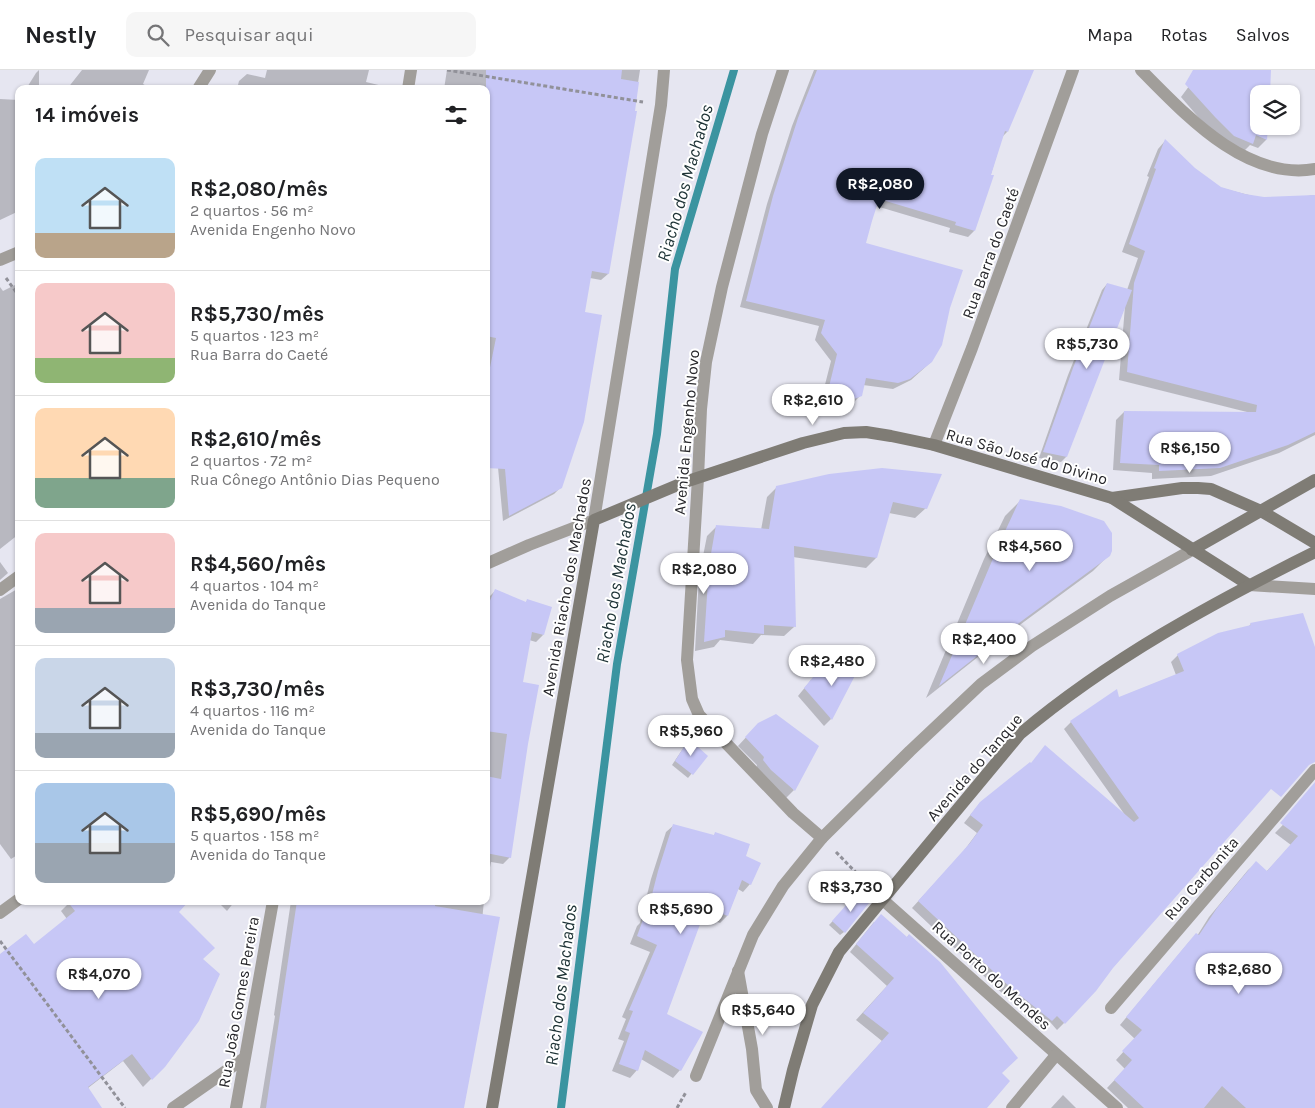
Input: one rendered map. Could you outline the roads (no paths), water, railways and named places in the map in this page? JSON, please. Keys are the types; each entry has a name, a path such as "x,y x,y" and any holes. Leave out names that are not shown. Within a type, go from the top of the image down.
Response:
{"main road":[{"name":"Rua São José do Divino","path":"594,520 684,482 803,443 844,433 866,432 934,446 1112,498 1249,585"},
{"path":"1192,550 1315,480"},
{"name":"Rua São José do Divino","path":"1112,498 1182,488 1211,489 1261,512 1315,543"},
{"name":"Avenida Riacho dos Machados","path":"492,1108 594,520"},
{"path":"1249,585 1315,552"},
{"name":"Avenida do Tanque","path":"784,1108 812,1005 840,952 1020,734 1049,709 1113,665 1182,622 1249,585"}],"street":[{"path":"201,85 210,70"},
{"path":"409,85 411,70"},
{"name":"Avenida Riacho dos Machados","path":"594,520 661,105 664,70"},
{"name":"Avenida Engenho Novo","path":"783,70 762,134 722,287 706,362 701,409 686,660 692,699 699,715 793,813 822,838"},
{"name":"Rua Barra do Caeté","path":"934,446 972,348 1073,70"},
{"path":"1141,70 1210,136 1235,152 1270,166 1302,171 1315,169"},
{"path":"0,260 15,254"},
{"path":"490,562 594,520"},
{"path":"696,1076 753,935 783,886 822,838 981,684 1032,646 1110,596 1192,550"},
{"path":"0,590 15,579"},
{"path":"1249,585 1315,590"},
{"name":"Rua Carbonita","path":"1111,1008 1315,770"},
{"name":"Rua Porto do Mendes","path":"883,900 1117,1108"},
{"path":"0,914 15,902"},
{"name":"Rua João Gomes Pereira","path":"236,1108 243,1059 272,905"},
{"path":"738,971 752,1049 756,1090 767,1108"},
{"path":"1012,1108 1056,1055"},
{"path":"174,1108 243,1059"}],"waterway":[{"name":"Riacho dos Machados","path":"561,1108 617,664 657,434 675,269 734,70"}]}
